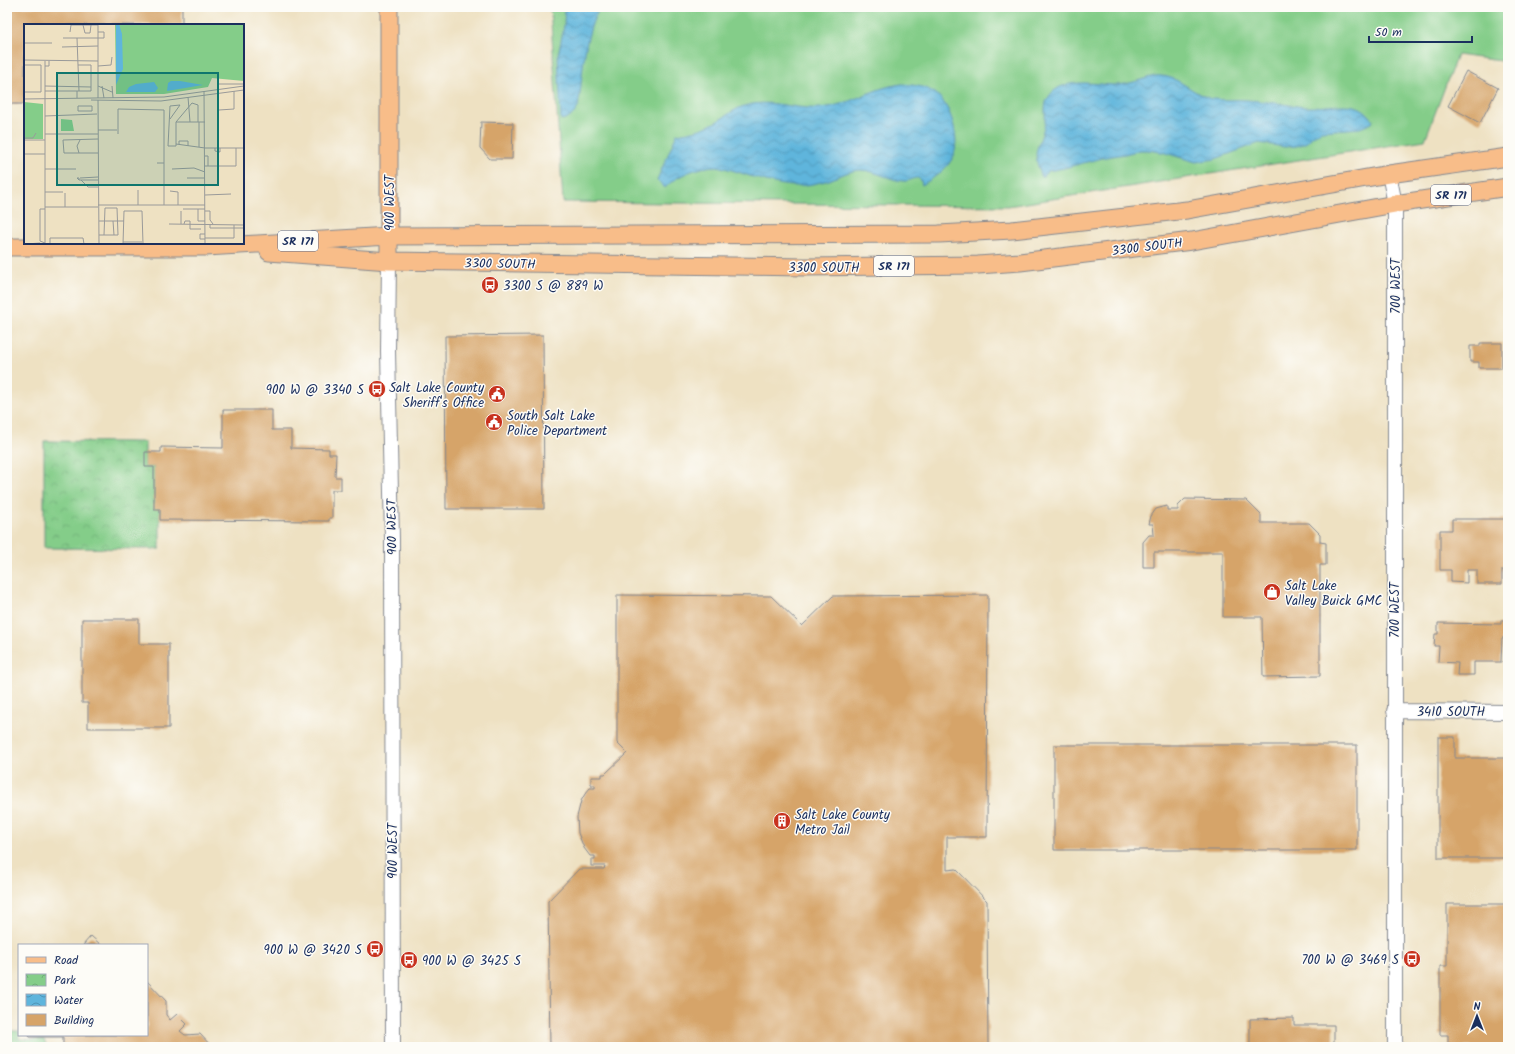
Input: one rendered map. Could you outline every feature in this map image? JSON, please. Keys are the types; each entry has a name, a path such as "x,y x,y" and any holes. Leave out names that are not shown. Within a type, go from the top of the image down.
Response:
{"main road":[{"name":"900 WEST","path":"389,7 389,261"},
{"name":"3300 SOUTH","path":"244,244 389,236 939,234 1012,230 1187,210 1389,174 1508,157"},
{"name":"3300 SOUTH","path":"206,246 389,261 805,267 978,265 1020,262 1192,241 1395,204 1508,187"},
{"name":"3300 SOUTH","path":"7,247 206,246 243,244"}],"street":[{"name":"700 WEST","path":"1389,174 1395,204 1395,1047"},
{"name":"900 WEST","path":"389,261 388,351 392,539 393,1047"},
{"name":"3410 SOUTH","path":"1394,711 1508,712"}],"green space":[{"path":"550,7 1508,7 1508,62 1457,55 1425,140 1008,206 563,202"},
{"path":"44,441 145,442 145,467 154,467 154,508 160,509 160,549 44,548"},
{"path":"7,1027 9,1027 10,1031 18,1031 19,1039 44,1040 47,1047 7,1047"}],"water":[{"path":"565,7 601,7 595,17 587,41 578,107 571,116 561,120 558,56 564,26"},
{"path":"1155,76 1171,78 1205,97 1213,99 1243,100 1305,107 1342,105 1354,106 1365,111 1373,120 1372,123 1360,128 1321,131 1307,142 1297,146 1285,147 1259,143 1215,159 1196,162 1162,152 1140,150 1048,171 1042,177 1036,156 1045,124 1046,103 1053,92 1060,87 1069,84 1088,83 1121,85"},
{"path":"902,84 923,87 935,93 946,106 950,114 955,133 956,143 952,159 942,171 922,185 920,179 918,178 908,181 901,181 872,172 857,170 829,180 807,185 793,186 773,183 717,166 710,166 689,172 675,179 665,188 657,180 677,134 708,126 744,106 763,103 811,108 831,107 881,89"}],"building":[{"path":"7,7 182,7 182,24 24,24 24,104 7,104"},
{"path":"1466,71 1498,88 1480,123 1448,106"},
{"path":"481,122 513,123 512,159 490,159 480,148"},
{"name":"South Salt Lake Police Department","path":"543,335 544,509 446,509 445,336"},
{"path":"1480,343 1502,343 1502,368 1479,368 1479,362 1470,362 1470,346 1480,346"},
{"path":"223,410 272,410 272,430 291,430 291,448 329,449 329,454 336,454 335,477 341,477 341,490 332,490 332,518 329,518 329,521 160,520 160,509 154,509 154,467 145,467 145,452 161,452 161,447 223,448"},
{"name":"Salt Lake Valley Buick GMC","path":"1185,499 1246,500 1261,515 1261,523 1309,523 1320,534 1320,542 1326,543 1326,565 1320,565 1320,676 1263,677 1262,617 1223,617 1223,552 1154,552 1154,567 1143,567 1143,542 1149,535 1154,535 1153,524 1149,524 1151,516 1156,509 1167,506 1167,510 1178,510 1178,506"},
{"path":"1452,519 1508,519 1508,570 1502,570 1502,584 1477,584 1477,570 1467,570 1467,583 1451,582 1451,570 1440,570 1440,530 1452,530"},
{"name":"Salt Lake County Metro Jail","path":"617,595 771,596 802,626 833,596 988,595 987,837 947,837 947,870 956,869 987,901 988,1047 550,1047 548,901 579,869 604,869 605,866 591,866 591,859 595,859 595,856 590,856 584,848 578,833 577,817 581,801 585,794 590,788 595,788 595,785 591,785 591,777 602,777 602,774 605,774 627,753 617,743"},
{"path":"82,619 139,619 139,644 169,644 169,728 88,728 88,703 82,703"},
{"path":"1501,620 1508,620 1508,638 1502,638 1501,662 1474,662 1474,675 1457,675 1458,663 1438,662 1439,646 1434,646 1435,634 1438,634 1438,623 1501,624"},
{"path":"1438,737 1455,737 1455,758 1506,758 1506,767 1508,767 1508,858 1438,858"},
{"path":"1054,745 1357,745 1357,850 1054,850"},
{"path":"1447,904 1508,904 1508,1047 1448,1047 1448,1035 1440,1035 1440,966 1447,966"},
{"path":"91,936 100,944 84,944"},
{"path":"148,982 166,1001 166,1015 170,1020 177,1014 187,1024 180,1031 185,1035 200,1034 212,1047 63,1047 63,1037 29,1036 148,1036"},
{"path":"1294,1018 1294,1025 1334,1025 1334,1047 1250,1047 1250,1019"}],"place":[{"name":"3300 S @ 889 W","path":"490,285"},
{"name":"900 W @ 3340 S","path":"377,389"},
{"name":"Salt Lake County Sheriff's Office","path":"497,394"},
{"name":"South Salt Lake Police Department","path":"494,422"},
{"name":"Salt Lake Valley Buick GMC","path":"1272,592"},
{"name":"Salt Lake County Metro Jail","path":"782,821"},
{"name":"900 W @ 3420 S","path":"375,949"},
{"name":"700 W @ 3469 S","path":"1412,959"},
{"name":"900 W @ 3425 S","path":"409,960"}]}
